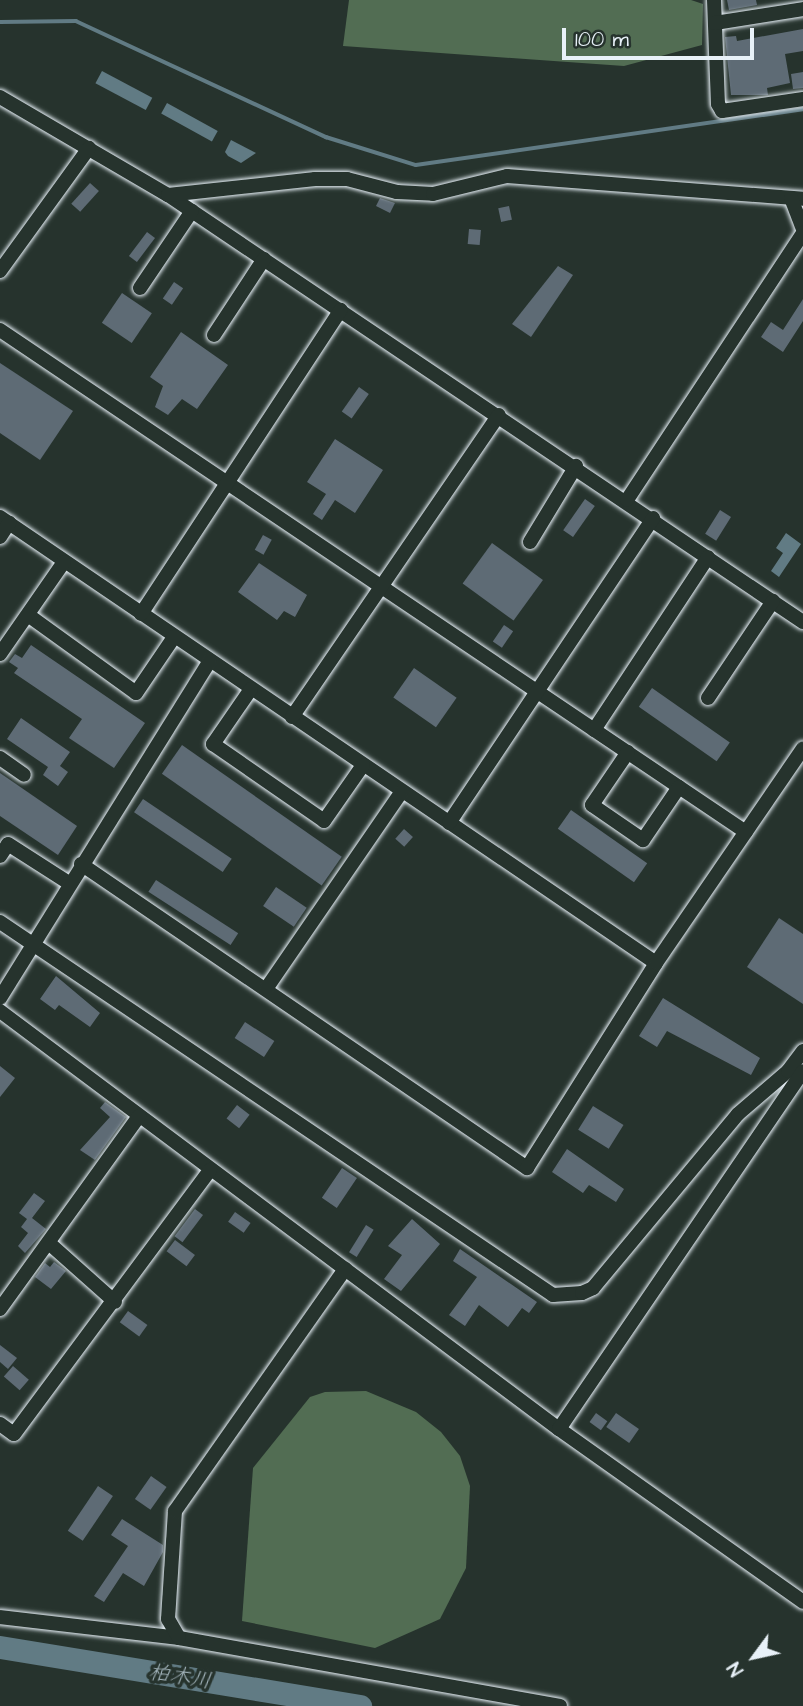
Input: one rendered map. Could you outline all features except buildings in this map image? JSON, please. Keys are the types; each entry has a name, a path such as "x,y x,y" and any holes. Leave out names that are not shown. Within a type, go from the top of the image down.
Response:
{"street":[{"path":"715,0 718,104 722,111 803,99"},
{"path":"716,23 803,9"},
{"path":"0,97 168,195 627,500 803,622"},
{"path":"0,271 89,148"},
{"path":"168,195 315,179 347,179 397,192 433,194 519,176 797,199 803,231 627,500"},
{"path":"140,288 192,211"},
{"path":"214,335 264,259"},
{"path":"141,614 341,310"},
{"path":"0,330 746,832"},
{"path":"292,717 499,415"},
{"path":"530,542 576,466"},
{"path":"449,823 653,518"},
{"path":"0,537 4,520 656,963"},
{"path":"594,730 709,556"},
{"path":"0,654 64,562"},
{"path":"708,698 773,601"},
{"path":"28,615 136,694 174,637"},
{"path":"0,998 69,883 210,662"},
{"path":"251,689 213,744 324,821 363,765"},
{"path":"81,864 527,1168 656,963 803,748"},
{"path":"628,752 592,805 643,840 679,787"},
{"path":"0,758 24,775"},
{"path":"266,989 402,791"},
{"path":"0,856 9,844 69,883"},
{"path":"0,922 29,947 553,1295 582,1293 593,1288 738,1114 789,1070 803,1051"},
{"path":"0,1011 559,1429 803,1602"},
{"path":"559,1429 803,1071"},
{"path":"0,1309 50,1244 138,1116"},
{"path":"0,1424 14,1434 115,1302 210,1170"},
{"path":"50,1244 115,1302"},
{"path":"179,1638 168,1619 175,1511 345,1269"},
{"path":"0,1617 179,1638 560,1706"}],"green space":[{"path":"349,0 691,0 703,4 702,45 624,66 343,46"},
{"path":"366,1391 416,1412 441,1432 460,1456 470,1486 466,1568 440,1619 375,1648 242,1621 253,1468 310,1397 325,1392"}],"water":[{"path":"102,71 152,98 146,110 95,83"},
{"path":"167,103 218,131 212,142 161,113"},
{"path":"231,140 256,153 241,163 225,152"},
{"path":"786,533 801,544 779,577 771,571 783,553 776,548"}],"waterway":[{"path":"0,22 76,21 326,137 416,165 803,109"},
{"name":"柏木川","path":"0,1647 360,1706"}]}
